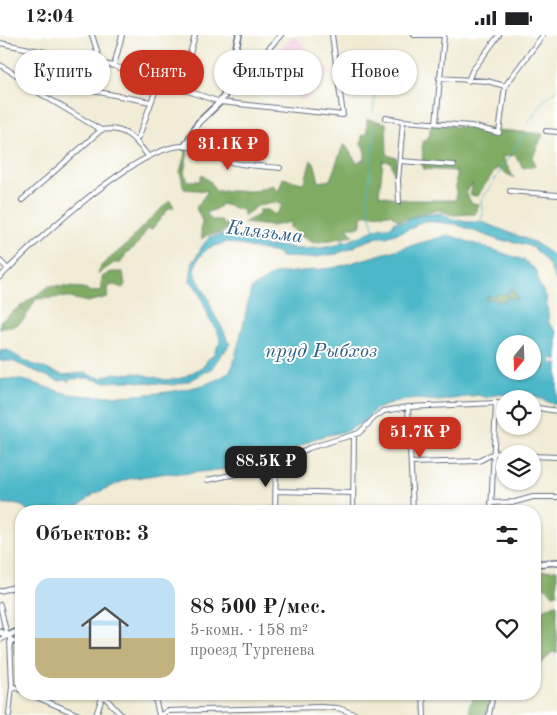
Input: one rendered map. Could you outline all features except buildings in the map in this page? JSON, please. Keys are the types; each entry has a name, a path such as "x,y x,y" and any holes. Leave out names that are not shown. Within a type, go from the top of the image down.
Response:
{"street":[{"path":"92,35 97,50"},
{"path":"114,66 122,35"},
{"path":"191,50 195,35"},
{"path":"235,50 239,35"},
{"path":"267,50 281,35"},
{"path":"200,95 220,102 343,115 332,35"},
{"path":"414,35 444,35 436,123"},
{"path":"468,81 472,71 499,35"},
{"path":"386,118 471,126 499,133 505,87 543,35"},
{"path":"0,43 35,50"},
{"path":"0,65 15,74"},
{"path":"110,65 120,68"},
{"path":"439,78 487,81 505,87"},
{"path":"110,94 151,101"},
{"path":"43,95 101,130"},
{"path":"136,140 153,95"},
{"path":"185,146 198,123 220,102 224,95"},
{"path":"399,202 403,121"},
{"path":"22,200 101,130 112,128 123,131 136,140 148,156"},
{"path":"546,131 557,132"},
{"path":"0,277 83,202 128,168 148,156 166,149 185,146 229,161 280,168"},
{"path":"400,161 454,165"},
{"path":"510,191 557,195"},
{"path":"0,261 8,269"},
{"path":"208,480 276,465 309,448 354,435 359,433 374,417 384,411 408,407 496,403 491,503 516,502 533,497 557,497"},
{"path":"408,407 413,505"},
{"path":"541,408 557,411"},
{"path":"352,505 354,435"},
{"path":"411,463 479,461 494,453"},
{"path":"541,456 557,457"},
{"path":"275,505 276,465"},
{"path":"275,491 353,493"},
{"path":"541,563 557,562"},
{"path":"0,591 15,587"},
{"path":"0,605 9,638 12,686 9,715"},
{"path":"0,632 15,642"},
{"path":"0,639 9,638 15,634"},
{"path":"43,700 79,715"},
{"path":"96,715 101,700"},
{"path":"108,700 121,715"},
{"path":"156,700 160,715 167,711 320,707 338,708 357,715"},
{"path":"423,700 424,715"},
{"path":"489,715 493,700"}],"shaded area":[{"path":"294,35 309,50 279,50"},
{"path":"322,64 331,73 322,82"},
{"path":"294,95 309,95 302,102"}],"green space":[{"path":"367,119 386,123 387,155 397,158 396,181 391,162 383,161 379,195 408,200 456,200 456,171 423,169 422,141 429,137 431,124 543,134 533,157 535,166 523,168 515,155 502,157 514,178 497,168 477,196 470,195 473,183 466,192 471,203 479,204 475,214 453,215 438,210 399,221 390,214 363,215 360,227 347,227 353,236 314,243 298,235 290,227 290,222 272,226 243,223 259,215 259,210 268,210 275,215 282,206 279,202 257,206 244,216 242,210 222,204 206,213 212,220 221,220 224,225 230,222 235,226 220,233 207,235 202,239 202,221 196,208 208,191 184,189 180,172 186,150 188,151 184,173 188,181 200,181 202,175 211,182 215,191 253,191 273,185 278,192 283,178 302,183 305,181 311,160 315,165 319,182 330,180 344,143 357,163 365,159 365,149 361,144 362,135 367,133"},
{"path":"170,200 174,207 169,208 152,229 148,228 136,246 125,254 121,263 114,263 98,274 101,266 133,239 132,237"},
{"path":"111,272 123,272 125,284 123,288 114,285 109,286 107,297 87,302 66,297 36,299 23,320 14,326 1,328 0,330 0,321 49,286 83,288 92,292 102,290 102,277"},
{"path":"510,288 513,289 518,299 504,302 485,299 488,295"},
{"path":"541,353 543,354 546,369 541,368"},
{"path":"557,570 557,594 553,595 548,589 541,586 541,571"},
{"path":"557,604 557,653 552,652 541,664 541,610"},
{"path":"472,700 490,700 486,715 471,715 469,706"}],"water":[{"path":"440,213 452,219 482,222 534,242 557,258 557,263 554,263 557,271 557,282 547,262 533,247 511,241 501,241 455,224 424,221 415,225 415,227 386,237 378,237 336,254 309,258 282,257 280,256 281,254 227,242 206,250 200,257 195,269 213,312 224,331 227,341 230,343 211,369 189,381 174,385 130,381 104,382 87,378 70,379 68,382 67,380 58,381 12,361 0,361 0,351 8,350 24,361 63,375 86,373 101,378 114,373 137,373 166,380 182,378 204,366 220,344 218,332 210,320 199,293 190,281 193,260 196,259 198,253 210,237 224,234 266,246 285,246 296,249 320,248 337,245 343,241 346,242 379,228 393,226 394,222 404,222 413,217"},
{"name":"пруд Рыбхоз","path":"448,235 524,260 537,271 538,282 546,296 549,323 557,332 557,361 553,358 551,360 556,365 557,363 557,406 541,399 541,390 496,390 496,395 488,398 478,395 440,401 417,399 399,401 376,409 363,422 347,431 319,437 282,455 264,461 227,469 181,474 167,473 128,479 94,494 80,505 0,504 0,380 27,381 70,394 106,396 182,390 205,384 222,377 232,367 251,289 274,274 333,268","holes":["510,288 513,289 518,299 505,298 504,302 485,299 488,295 495,297 497,293 507,295"]}],"waterway":[{"path":"528,123 544,100 557,90"},
{"path":"373,112 375,95"},
{"path":"374,125 368,196 374,231"},
{"path":"480,222 483,214 481,201 524,134"}],"water label":[{"name":"Клязьма","path":"265,231"}]}
